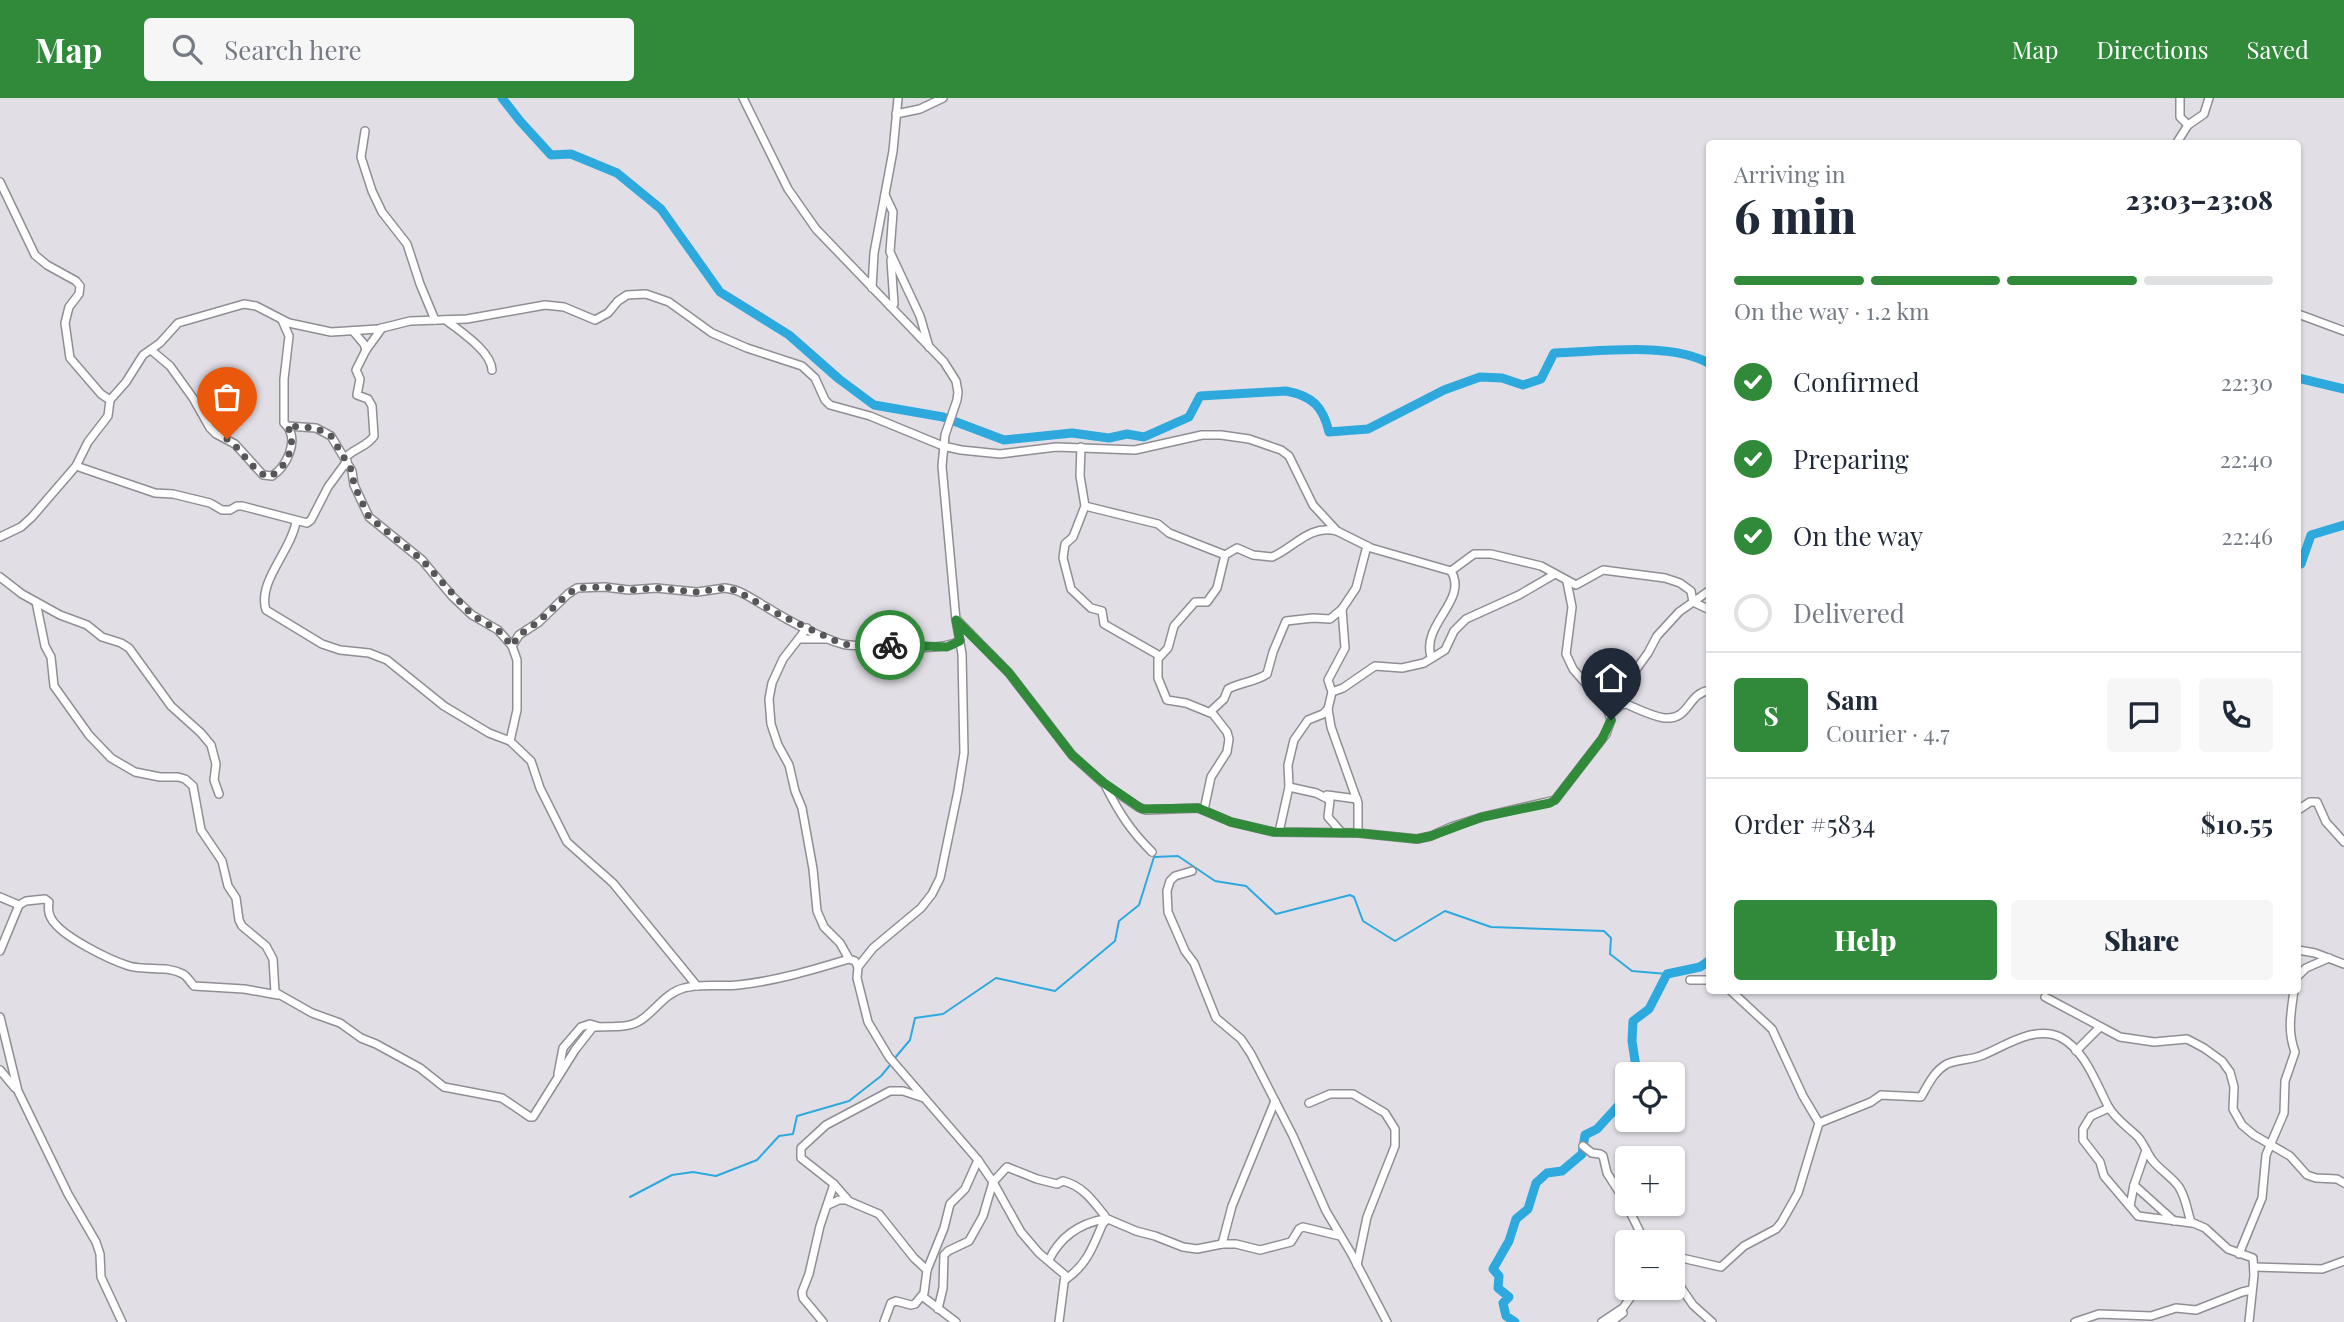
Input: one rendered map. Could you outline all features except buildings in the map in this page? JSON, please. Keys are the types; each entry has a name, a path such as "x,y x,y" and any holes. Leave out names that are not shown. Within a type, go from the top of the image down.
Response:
{"street":[{"path":"743,98 788,189 816,229 948,368 956,382 957,400 943,446 943,485 960,641 964,753 958,791 940,878 932,894 921,908 873,948 858,967"},
{"path":"872,288 874,253 892,151 898,98"},
{"path":"896,114 920,109 943,98"},
{"path":"2180,98 2180,117 2188,125"},
{"path":"2179,140 2188,125 2204,114 2209,98"},
{"path":"365,131 361,157 372,191 382,212 407,244 419,284 435,320"},
{"path":"0,182 35,256 80,286 79,294 69,307 65,323 70,358 101,394 110,400"},
{"path":"885,195 893,212 890,252 894,304 890,306"},
{"path":"890,252 920,316 929,348"},
{"path":"0,537 26,522 76,466 88,442 108,416 110,400 126,382 143,355 178,323 244,304 256,306 294,324 331,332 384,327 410,321 467,319 545,305 573,309 595,320 608,313 627,295 646,294 669,302 712,332 747,348 802,366 814,378 830,405 870,416 943,446 1000,454 1048,447 1135,450 1186,437 1211,435 1238,436 1266,444 1281,450 1293,460 1313,505 1337,531"},
{"path":"2301,315 2344,331"},
{"path":"282,320 289,336"},
{"path":"445,320 485,354 492,364 492,370"},
{"path":"150,350 170,366 210,428 234,444 263,475 272,477 282,469 292,443 292,435 284,423 284,379 289,336 294,324"},
{"path":"76,466 155,493 173,494 210,503 222,510 242,506 296,522 309,522 346,460 356,449 368,444 374,436 370,402 357,393 360,379 356,370 366,350 384,327"},
{"path":"353,331 366,350"},
{"path":"287,426 320,430 331,436 352,471 354,485 369,517 422,560 472,615 498,630 512,646 517,660 517,710 510,741"},
{"path":"1081,447 1080,476 1085,506 1073,537 1064,547 1063,562 1069,586 1091,608 1102,611 1104,624 1160,656"},
{"path":"1085,506 1158,524 1170,533 1225,555"},
{"path":"296,522 292,537 266,588 265,608 269,613 321,645 369,653 387,660 444,706 489,733 510,741 531,761 540,788 567,842 613,883 697,986"},
{"path":"1204,810 1211,777 1225,756 1229,739 1226,729 1210,712 1165,698 1158,678 1160,656 1168,648 1174,626 1195,602 1207,602 1215,593 1225,555 1237,548 1253,555 1272,557 1311,532 1329,529 1367,546 1451,570 1456,580 1455,593 1433,632 1429,648 1431,657"},
{"path":"1210,712 1224,699 1228,689 1238,683 1255,681 1267,674 1286,621 1314,618 1330,620 1342,608 1356,588 1367,546"},
{"path":"1451,570 1469,557 1480,553 1501,555 1541,566 1574,585 1603,570 1665,578 1680,583 1691,591 1693,602"},
{"path":"1332,692 1343,688 1375,666 1407,668 1424,663 1445,650 1454,631 1466,619 1519,595 1555,574"},
{"path":"0,577 36,602 129,648 171,706 211,745 216,764 214,780 219,794"},
{"path":"1567,581 1572,607 1566,653 1573,669 1612,713"},
{"path":"512,646 519,635 577,588 605,587 697,592 725,588 740,592 840,643"},
{"path":"956,620 1009,673 1072,755 1104,783 1142,809 1186,807 1204,810 1231,822 1279,832 1358,833 1417,839 1482,817 1555,800 1608,730 1619,694 1657,636 1679,612 1706,593"},
{"path":"36,602 45,646 51,657 54,686 89,736 111,758 135,772 177,777 185,779 192,786 201,830 222,861 228,886 236,898 239,920 242,926 266,946 273,959 274,985 278,995"},
{"path":"1693,602 1706,608"},
{"path":"1342,608 1346,643 1328,680 1332,692 1328,709 1357,799 1358,833"},
{"path":"807,628 783,659 772,682 769,699 771,724 789,765 802,808 817,911 824,927 840,943 849,959"},
{"path":"800,639 816,638 854,646 895,645 932,651 960,641"},
{"path":"1612,713 1623,704 1660,717 1672,718 1684,713 1697,695 1706,692"},
{"path":"1279,832 1289,787 1288,759 1296,735 1308,719 1323,714 1328,709"},
{"path":"1104,783 1122,818 1152,852"},
{"path":"1289,787 1357,799"},
{"path":"1316,793 1330,800 1328,817 1342,833"},
{"path":"2301,808 2311,802 2317,802 2326,822 2344,842"},
{"path":"1192,871 1181,873 1170,881 1167,891 1168,912 1185,951 1194,963 1216,1018 1245,1045 1293,1136 1326,1211 1387,1322"},
{"path":"0,897 19,905"},
{"path":"0,951 19,905 26,901 48,901 50,918 63,931 121,963 132,967 180,973 196,986 244,989 278,995 350,1028 360,1038 420,1068 444,1087 502,1098 530,1117 538,1111 590,1029 638,1022 671,993 683,988 723,987 781,978 849,959 855,961 858,967 859,989 869,1021 889,1058 978,1160 1021,1232 1066,1279 1059,1322"},
{"path":"2301,951 2344,964"},
{"path":"2301,973 2306,968 2330,958"},
{"path":"1690,980 1706,980"},
{"path":"1685,1259 1721,1267 1744,1246 1776,1229 1798,1193 1819,1122 1803,1096 1772,1029 1734,994"},
{"path":"2239,1254 2262,1198 2263,1166 2269,1143 2284,1113 2285,1081 2295,1055 2289,1026 2293,994"},
{"path":"2045,996 2115,1035 2141,1041 2191,1040 2216,1055 2227,1065 2232,1076 2235,1087 2233,1109 2239,1122 2254,1135 2294,1159 2307,1175 2344,1182"},
{"path":"0,1017 18,1091 68,1194 96,1242 100,1254 101,1277 121,1322"},
{"path":"558,1078 563,1048 581,1027 593,1024 598,1027"},
{"path":"2076,1051 2100,1027"},
{"path":"1819,1122 1873,1102 1881,1095 1921,1097 1930,1080 1946,1065 1985,1055 2001,1046 2033,1036 2055,1035 2076,1051 2096,1077 2109,1108 2138,1138 2158,1167 2177,1185 2192,1223"},
{"path":"0,1070 18,1091"},
{"path":"925,1098 903,1091 890,1091 826,1125 801,1148 801,1158 834,1184 849,1200 879,1213 913,1258 927,1270"},
{"path":"1309,1103 1330,1094 1353,1094 1385,1113 1395,1129 1395,1146 1373,1199 1357,1266"},
{"path":"1222,1244 1232,1206 1275,1101"},
{"path":"2109,1108 2091,1116 2082,1129 2082,1136 2100,1162 2104,1176 2138,1216 2205,1227 2221,1243 2239,1254 2253,1258 2249,1322"},
{"path":"1583,1146 1592,1153 1602,1154 1607,1173 1639,1230"},
{"path":"2130,1206 2146,1150"},
{"path":"884,1322 893,1301 911,1306 922,1296 927,1270 944,1228 950,1204 965,1189 978,1160"},
{"path":"939,1309 943,1289 944,1255 970,1241 983,1216 993,1182 1008,1166 1042,1181 1057,1184 1068,1182 1087,1194 1105,1216 1086,1261 1066,1279"},
{"path":"823,1322 804,1299 802,1292 834,1184"},
{"path":"2134,1185 2174,1221"},
{"path":"828,1205 839,1200 849,1200"},
{"path":"1049,1261 1057,1246 1075,1228 1109,1219 1136,1231 1197,1249 1236,1244 1264,1250 1291,1242 1297,1231 1303,1227 1340,1236"},
{"path":"2254,1267 2322,1269 2344,1261"},
{"path":"2075,1322 2099,1314 2151,1316 2176,1308 2196,1310 2251,1290"},
{"path":"1685,1293 1693,1305 1712,1322"},
{"path":"922,1296 957,1322"},
{"path":"1602,1322 1630,1300"},
{"path":"1611,1322 1626,1311 1630,1300"}],"waterway":[{"path":"502,98 551,155 571,154 617,173 661,209 720,292 789,335 839,379 874,405 943,417 1004,440 1072,433 1109,438 1127,434 1144,437 1189,417 1200,396 1286,391 1303,396 1315,404 1324,416 1329,432 1368,429 1444,390 1480,377 1502,378 1523,385 1541,379 1554,353 1656,350 1676,352 1706,362"},
{"path":"2301,379 2344,389"},
{"path":"2301,564 2311,535 2344,525"},
{"path":"894,1059 910,1040 915,1018 943,1014 996,978 1055,991 1115,941 1119,921 1139,905 1154,857 1178,856 1215,881 1246,886 1276,914 1350,895 1354,897 1363,921 1395,941 1445,911 1491,927 1604,931 1611,938 1610,954 1632,971 1667,974"},
{"path":"1635,1062 1633,1021 1649,1009 1667,974 1700,967 1706,963"},
{"path":"630,1197 672,1175 693,1172 716,1176 757,1160 779,1136 793,1134 797,1116 849,1101 881,1076 891,1064"},
{"path":"1515,1322 1506,1316 1503,1303 1509,1297 1498,1288 1499,1276 1493,1269 1509,1241 1516,1219 1528,1209 1536,1183 1547,1173 1562,1171 1582,1154 1585,1135 1597,1129 1615,1109"}],"way so far":[{"path":"227,439 263,475 272,477 282,469 292,443 291,431 287,426 316,428 331,436 352,471 354,485 369,517 422,560 472,615 498,630 512,646 519,635 577,588 605,587 697,592 725,588 735,590 840,643 854,646 890,645"}],"route":[{"path":"890,645 910,649 924,646 947,647 960,641 956,620 1009,673 1072,755 1104,783 1138,807 1146,810 1198,808 1231,822 1274,832 1358,833 1417,839 1482,817 1550,803 1602,739 1611,720"}]}
